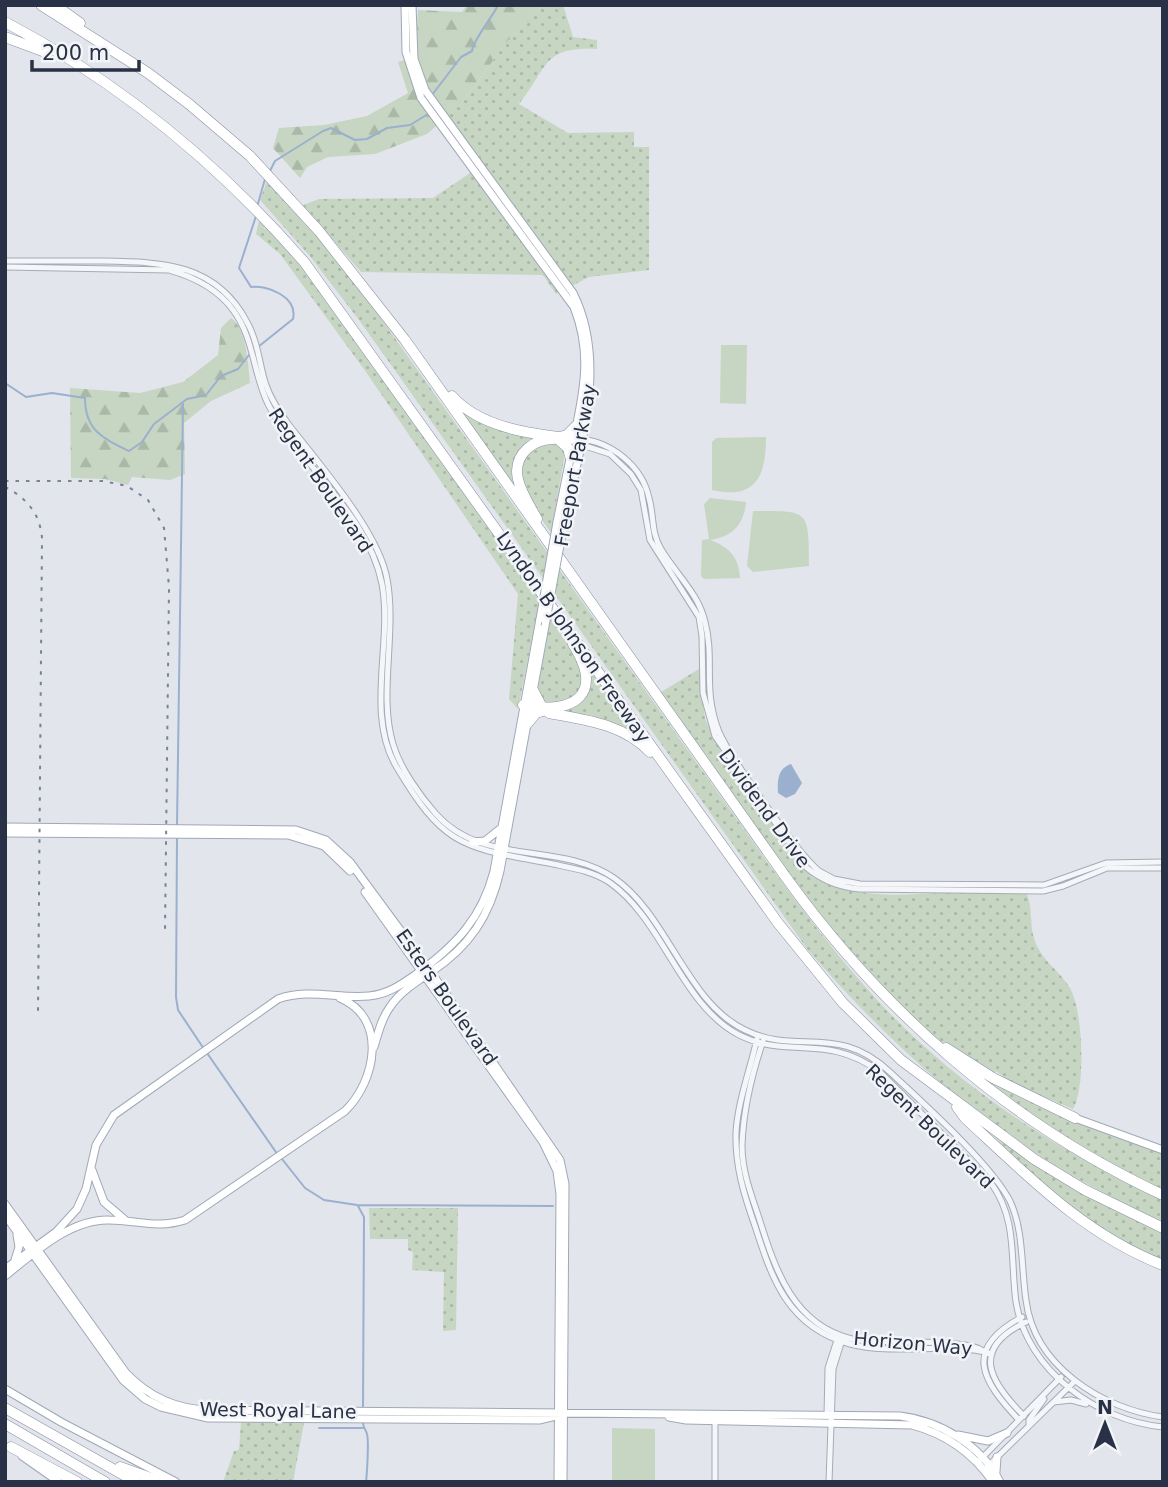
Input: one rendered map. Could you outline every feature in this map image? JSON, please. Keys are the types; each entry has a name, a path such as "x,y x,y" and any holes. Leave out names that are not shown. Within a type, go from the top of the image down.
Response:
{"highway":[{"name":"Lyndon B Johnson Freeway","path":"41,5 148,74 250,156 319,231 405,340 817,920 852,962 925,1036 1041,1128 1098,1162 1163,1195"},
{"path":"55,5 148,74"},
{"name":"Lyndon B Johnson Freeway","path":"5,22 123,94 201,155 268,220 335,301 690,801 779,923 843,1003 901,1059 1034,1159 1085,1190 1163,1228"},
{"path":"5,37 48,53 123,94"},
{"path":"405,340 454,399 470,413 499,425 576,441"},
{"path":"561,562 522,492 516,475 521,457 528,447 545,439 567,435 576,426"},
{"path":"560,438 568,448 570,456"},
{"path":"519,558 580,654 586,673 585,685 575,701 560,708 536,713 527,724"},
{"path":"533,690 543,710"},
{"path":"526,707 610,726 633,737 649,750 690,801"},
{"path":"925,1036 993,1079 1075,1118"},
{"path":"950,1097 965,1118 1066,1210 1115,1244 1163,1265"},
{"path":"5,1411 76,1447 135,1482"},
{"path":"5,1411 122,1482"},
{"path":"5,1424 105,1482"},
{"path":"8,1445 77,1482"},
{"path":"76,1447 85,1448 111,1463 162,1482"}],"main road":[{"name":"Freeport Parkway","path":"128,1222 148,1226 174,1224 195,1215 352,1104 363,1089 372,1051 390,1006 454,946 479,912 501,851 502,825 576,441 589,361 588,334 573,293 447,127 419,84 406,52 405,5"},
{"name":"Freeport Parkway","path":"412,5 412,52 419,84"},
{"name":"Freeport Parkway","path":"92,1169 96,1145 114,1115 278,999 304,993 364,996 386,993 452,958 471,938 494,897 527,724 526,707 533,690 545,626 570,456 576,441 576,426 589,361"},
{"path":"473,842 491,839 502,825"},
{"name":"Esters Boulevard","path":"5,827 177,831"},
{"name":"Esters Boulevard","path":"5,833 285,829 306,832 326,840 350,862 560,1160 565,1184 558,1482"},
{"path":"471,938 479,912"},
{"path":"333,995 361,1011 370,1033 372,1051"},
{"path":"1075,1118 1163,1150"},
{"path":"92,1169 104,1202 128,1222"},
{"path":"5,1276 78,1209 92,1169"},
{"name":"West Royal Lane","path":"5,1204 123,1380 156,1401 238,1414 538,1420 560,1414"},
{"path":"5,1215 34,1250"},
{"path":"5,1269 15,1260 88,1222 128,1222"},
{"path":"15,1260 19,1247 16,1231"},
{"path":"5,1389 61,1422 176,1482"},
{"name":"West Royal Lane","path":"238,1414 909,1417 931,1423 954,1434 997,1480"},
{"name":"Esters Boulevard","path":"560,1414 563,1482"},
{"name":"West Royal Lane","path":"830,1418 912,1425 943,1436 981,1460"},
{"path":"538,1420 551,1425 558,1440"},
{"path":"954,1434 988,1441 1007,1433"},
{"path":"8,1445 36,1468 59,1482"},
{"path":"997,1457 997,1480"}],"street":[{"name":"Regent Boulevard","path":"5,261 176,265 213,283 237,310 246,325 273,402 355,526 379,571 384,615 383,729 395,764 440,828 464,845 582,864 614,878 638,900 717,1010 735,1025 760,1040 830,1048 868,1063 991,1183 1009,1217 1022,1321 1049,1367 1068,1387 1097,1408 1138,1424 1163,1427"},
{"name":"Regent Boulevard","path":"5,267 169,270 206,285 237,310"},
{"name":"Dividend Drive","path":"576,441 610,454 631,474 644,498 653,539 695,608 701,626 703,693 715,736 779,824 811,864 826,875 851,883 1044,884 1106,863 1163,862"},
{"name":"Regent Boulevard","path":"318,468 378,550 386,573 390,605 389,720 394,749 435,813 473,842 501,851"},
{"name":"Dividend Drive","path":"779,824 807,868 824,880 850,888 1043,891 1055,889 1107,868 1163,868"},
{"name":"Regent Boulevard","path":"760,1040 833,1042 872,1058 890,1071 991,1174 1006,1194 1016,1216 1029,1317 1041,1343 1075,1381 1094,1395 1124,1408 1163,1417"},
{"name":"Horizon Way","path":"760,1040 740,1131 739,1177 776,1272 790,1297 811,1318 840,1338 865,1344 987,1353"},
{"path":"1022,1418 999,1395 987,1353 1003,1335 1029,1317"},
{"path":"829,1482 828,1368 840,1338"},
{"path":"1030,1424 1029,1420 1048,1391 1049,1367"},
{"path":"981,1460 1059,1378 1067,1373"},
{"path":"987,1467 1075,1381"},
{"path":"1051,1403 1072,1400 1097,1408"},
{"path":"715,1418 715,1482"}],"green space":[{"path":"467,5 543,5 505,44 462,103 427,134 375,154 328,157 307,167 300,178 273,148 279,128 324,125 367,116 408,93 398,62 415,57 418,10 462,12"},
{"path":"543,5 563,5 573,37 597,40 597,49 579,49 556,55 519,104 568,133 634,132 634,147 649,147 649,270 589,277 556,294 543,275 361,272 303,205 319,199 433,198 482,165 447,116 462,103 505,44"},
{"path":"267,181 315,231 372,306 773,870 856,977 900,1024 933,1054 1005,1110 1083,1159 1163,1199 1163,1222 1061,1169 970,1106 887,1034 808,950 359,320 309,255 260,200"},
{"path":"260,216 266,222 264,229 269,226 361,343 560,623 578,655 583,675 580,688 566,701 552,707 537,697 548,621 536,619 518,709 509,699 518,594 366,372 280,254 256,234"},
{"path":"231,318 244,339 250,383 211,401 184,423 185,474 170,480 132,477 128,485 105,479 71,478 70,388 140,393 183,382 218,355 221,328"},
{"path":"721,345 747,345 746,404 720,403"},
{"path":"453,400 464,411 554,437 520,455 524,500"},
{"path":"766,437 764,463 756,482 739,491 712,490 712,442 716,438"},
{"path":"551,443 564,449 565,453 551,533 527,495 520,468 523,457 533,448"},
{"path":"710,498 746,502 743,517 736,528 725,536 710,540 732,554 738,564 740,578 704,579 701,576 702,540 709,539 704,504"},
{"path":"753,511 795,513 802,517 808,533 809,566 753,572 747,566"},
{"path":"583,658 642,742 554,712 581,697"},
{"path":"699,669 705,719 724,757 813,877 837,887 863,893 890,895 1001,891 1027,894 1038,948 1070,988 1078,1013 1081,1067 1080,1084 1073,1109 1012,1083 996,1071 992,1076 950,1048 888,993 851,954 816,912 752,825 661,692"},
{"path":"962,1061 1037,1105 1163,1153 1163,1190 1058,1132"},
{"path":"983,1130 1076,1191 1163,1234 1163,1263 1093,1228"},
{"path":"369,1208 458,1208 456,1330 443,1331 444,1272 412,1270 413,1252 408,1250 408,1239 370,1239"},
{"path":"241,1421 304,1423 293,1482 223,1482 234,1451 239,1450"},
{"path":"612,1428 655,1429 655,1482 612,1482"}],"water":[{"path":"791,764 802,783 795,794 786,798 778,793 778,780 783,769"}],"waterway":[{"path":"432,95 461,57 472,51 498,5"},
{"path":"270,171 275,161 331,128 355,140 367,139 387,128 410,125 428,114"},
{"path":"257,207 265,179"},
{"path":"256,216 239,268 251,287 273,290 291,304 293,311 293,319 258,347"},
{"path":"5,383 26,397 52,393 85,398 88,418 97,432 129,451 142,442 154,424 187,399 206,395 221,376 238,369 249,355"},
{"path":"177,826 183,404"},
{"path":"177,838 176,997 178,1010 204,1049"},
{"path":"207,1053 278,1155"},
{"path":"282,1159 305,1188 324,1200 357,1205 553,1206"},
{"path":"358,1206 364,1217 363,1407"},
{"path":"363,1423 368,1438 366,1482"},
{"path":"319,1428 363,1428"}],"railway":[{"path":"5,481 103,481 127,486 148,500 164,528 169,587 165,931"},
{"path":"5,487 20,496 31,508 41,529 42,538 38,1014"}]}
